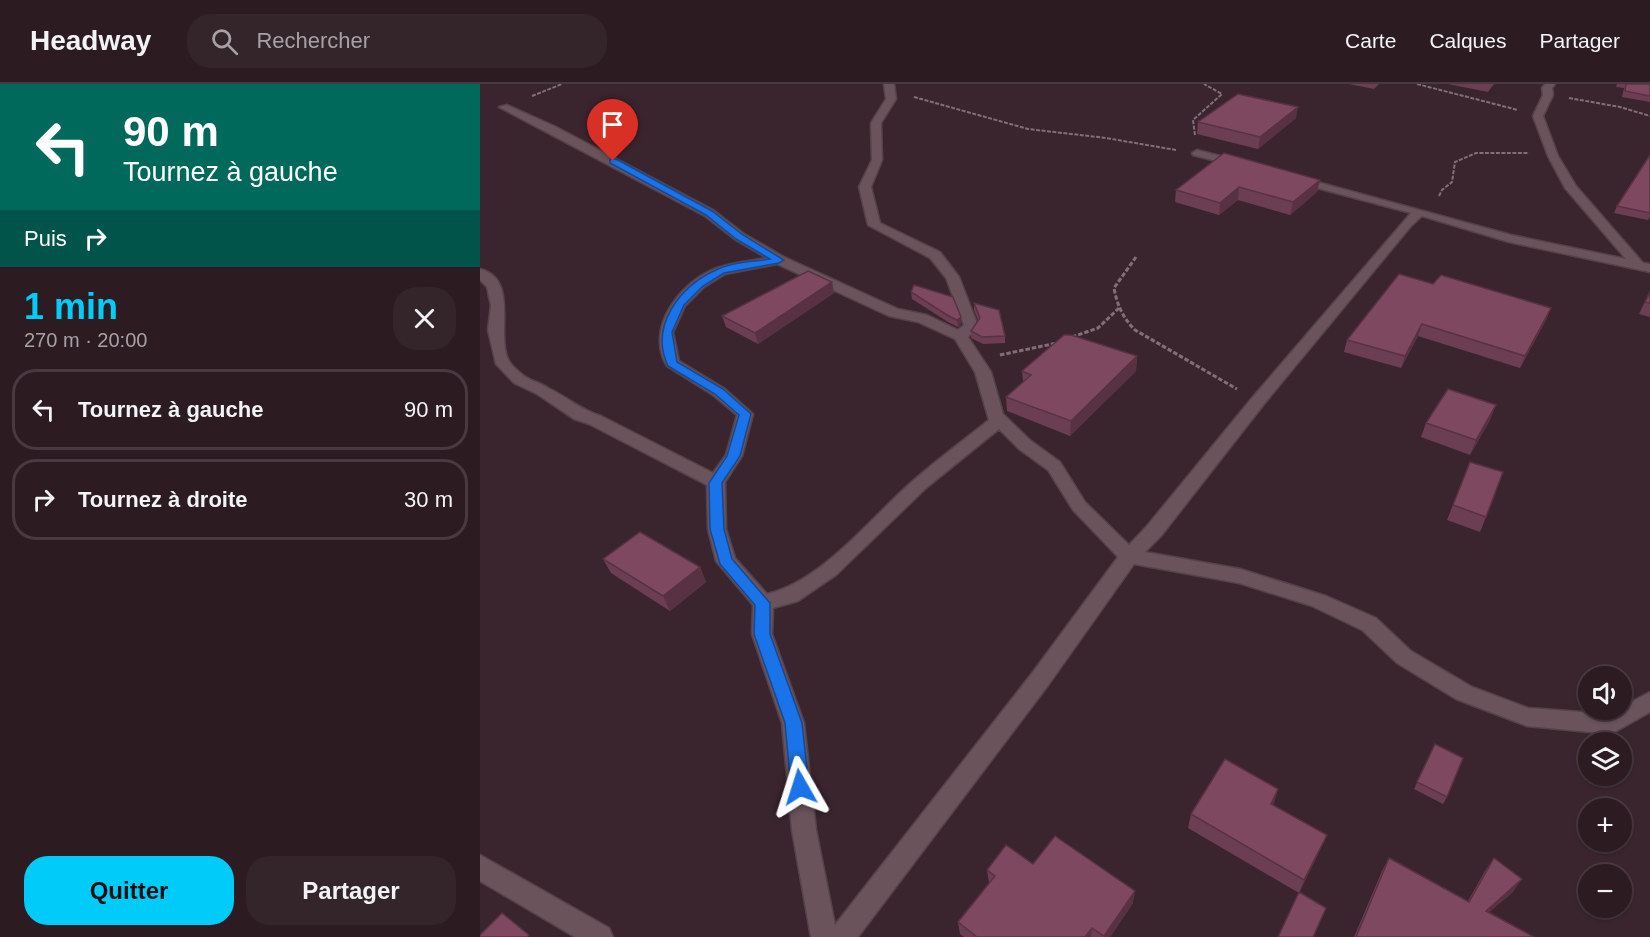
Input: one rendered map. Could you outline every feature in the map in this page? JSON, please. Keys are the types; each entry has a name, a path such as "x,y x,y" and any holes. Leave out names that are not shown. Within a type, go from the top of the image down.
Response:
{"street":[{"path":"889,84 891,99 876,123 877,160 866,187 874,225 935,255 952,277 971,326 960,336"},
{"path":"1549,90 1538,116 1553,156 1570,188 1644,267"},
{"path":"504,107 552,129 709,213 740,237 779,260 894,313 922,318 960,336 983,372 995,416 1025,446 1054,466 1079,506 1129,556 1240,576 1318,601 1369,624 1404,657 1464,693 1527,717 1611,724 1650,701"},
{"path":"1197,153 1253,168"},
{"path":"1286,177 1429,214 1509,238 1644,267"},
{"path":"842,937 1041,678 1129,556 1154,531 1258,401 1407,223 1429,214"},
{"path":"779,260 721,271 699,284 679,304 666,332 672,363 719,392 745,414 734,456 716,483 717,529 726,561 763,603 762,634 793,723 804,830 824,937"},
{"path":"480,273 494,286 498,306 495,330 501,361 519,380 543,391 580,415 595,420 716,483"},
{"path":"763,603 790,596 829,570 920,484 999,420"},
{"path":"480,867 600,937"}],"path":[{"path":"904,94 1028,129 1106,138 1197,153 1193,120 1222,94 1204,84"},
{"path":"1417,84 1538,116"},
{"path":"1549,90 1650,116"},
{"path":"1429,214 1442,190 1452,182 1455,162 1476,153 1522,152 1553,156"},
{"path":"1136,257 1114,288 1125,320 1135,330 1258,401"},
{"path":"975,360 1044,347 1098,328 1119,308"}],"building":[{"path":"1626,84 1650,84 1650,96 1625,91"},
{"path":"1238,94 1298,107 1260,137 1198,122"},
{"path":"1224,153 1320,180 1293,202 1239,187 1220,203 1176,190"},
{"path":"1650,155 1650,213 1617,206"},
{"path":"808,271 832,282 755,333 722,316"},
{"path":"1399,274 1433,284 1441,275 1551,308 1525,356 1422,324 1405,356 1347,340"},
{"path":"914,285 953,297 961,317 957,320 947,315 911,292"},
{"path":"1650,292 1650,303 1645,302"},
{"path":"974,303 999,310 1005,336 982,337 971,331 980,318"},
{"path":"1064,335 1071,335 1137,356 1071,421 1006,397 1031,375 1022,371"},
{"path":"1448,389 1496,405 1476,440 1426,423"},
{"path":"1470,462 1503,472 1486,517 1453,505"},
{"path":"640,532 700,567 663,596 603,559"},
{"path":"1435,744 1463,758 1447,797 1417,782"},
{"path":"1225,759 1278,789 1271,804 1327,835 1304,880 1191,814"},
{"path":"1055,836 1135,891 1104,936 1092,928 1085,937 977,937 958,922 995,876 987,870 1006,845 1033,864"},
{"path":"1389,858 1469,902 1494,858 1522,879 1486,911 1534,937 1356,937"},
{"path":"1299,892 1326,908 1313,937 1278,937"},
{"path":"502,913 529,935 527,937 480,937"}],"route":[{"path":"613,161 709,213 740,237 779,260 721,271 699,284 679,304 666,332 672,363 719,392 745,414 734,456 716,483 717,529 726,561 763,603 762,634 793,723 800,787"}]}
